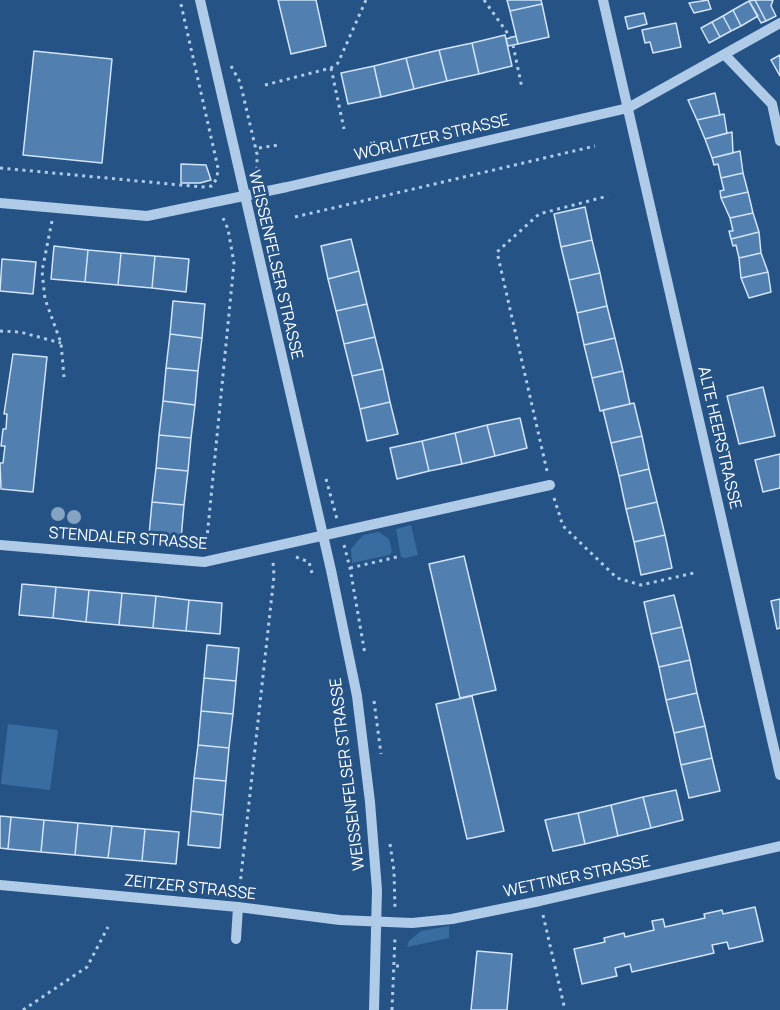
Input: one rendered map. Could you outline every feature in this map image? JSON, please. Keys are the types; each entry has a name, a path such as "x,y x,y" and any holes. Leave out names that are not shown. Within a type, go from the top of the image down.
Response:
{"street":[{"name":"WEISSENFELSER STRASSE","path":"200,0 243,196 323,536 357,696 370,802 378,922 374,1010"},
{"name":"ALTE HEERSTRASSE","path":"603,0 780,776"},
{"path":"628,108 780,23"},
{"path":"725,55 772,104 780,141"},
{"name":"WÖRLITZER STRASSE","path":"0,203 147,216 218,202 628,108"},
{"path":"323,536 550,485"},
{"name":"STENDALER STRASSE","path":"0,545 204,562 323,536"},
{"name":"WETTINER STRASSE","path":"378,922 412,923 452,919 780,846"},
{"name":"ZEITZER STRASSE","path":"0,885 378,922"},
{"path":"236,939 238,907"}],"path":[{"path":"0,168 212,186 217,178 218,168 180,0"},
{"path":"265,86 332,68 338,63 366,0"},
{"path":"484,0 511,38"},
{"path":"513,45 522,88"},
{"path":"332,68 344,129"},
{"path":"259,148 278,145"},
{"path":"295,217 595,146"},
{"path":"608,196 539,214 497,252 550,485 563,526 617,578 641,585 694,573"},
{"path":"204,562 234,263 228,229 218,202"},
{"path":"54,208 42,271 45,299 62,342 64,377"},
{"path":"0,331 20,332 62,342"},
{"path":"238,907 274,576 272,548"},
{"path":"292,557 309,562 312,573"},
{"path":"351,568 397,557"},
{"path":"263,564 280,559"},
{"path":"540,901 566,1010"},
{"path":"23,1010 87,967 108,927"},
{"path":"396,966 402,966"}],"shaded area":[{"path":"411,525 418,555 405,558 401,557 396,529"},
{"path":"379,532 389,539 392,552 389,555 352,563 351,549 363,535"},
{"path":"8,724 58,730 50,790 1,784"},
{"path":"449,926 449,938 407,947 409,941 421,931"}],"building":[{"path":"278,0 316,0 326,46 291,54"},
{"path":"507,0 541,0 542,4 510,11"},
{"path":"708,0 711,9 694,13 689,3"},
{"path":"755,0 773,0 771,6 776,16 766,21"},
{"path":"755,0 766,21 761,23 749,1"},
{"path":"749,1 758,16 741,26 733,10"},
{"path":"542,4 549,37 518,44 510,11"},
{"path":"733,10 741,26 731,31 723,16"},
{"path":"644,13 647,24 628,29 625,17"},
{"path":"723,16 731,31 720,37 712,22"},
{"path":"712,22 720,37 709,43 701,28"},
{"path":"676,23 681,47 653,53 650,42 645,43 642,30"},
{"path":"505,35 512,66 479,74 472,43"},
{"path":"516,36 518,44 508,46 506,39"},
{"path":"472,43 479,74 447,81 439,50"},
{"path":"439,50 447,81 414,89 406,58"},
{"path":"34,51 112,59 102,163 23,155"},
{"path":"780,55 780,76 771,60"},
{"path":"406,58 414,89 381,97 374,66"},
{"path":"374,66 381,97 348,104 341,73"},
{"path":"715,93 720,115 697,120 688,100"},
{"path":"724,114 727,133 705,139 697,120"},
{"path":"732,132 733,153 712,158 705,139"},
{"path":"740,151 743,173 721,178 718,164 714,165 712,158"},
{"path":"181,164 206,165 211,180 200,183 181,183"},
{"path":"743,173 748,192 721,198 720,191 724,190 721,178"},
{"path":"748,192 753,213 730,218 721,198"},
{"path":"585,207 592,240 561,247 554,214"},
{"path":"753,213 759,232 731,239 729,231 733,231 730,218"},
{"path":"759,232 761,253 739,258 736,245 733,246 731,239"},
{"path":"351,239 359,271 328,279 321,246"},
{"path":"592,240 600,273 569,280 561,247"},
{"path":"54,246 88,250 85,282 51,279"},
{"path":"88,250 121,253 118,285 85,282"},
{"path":"121,253 155,256 152,288 118,285"},
{"path":"761,253 768,272 741,278 739,258"},
{"path":"155,256 189,259 186,292 152,288"},
{"path":"2,259 36,262 33,294 0,291"},
{"path":"359,271 367,304 336,311 328,279"},
{"path":"768,272 771,292 749,298 741,278"},
{"path":"600,273 607,306 577,313 569,280"},
{"path":"173,301 205,304 202,338 170,334"},
{"path":"367,304 375,337 344,344 336,311"},
{"path":"607,306 615,338 584,345 577,313"},
{"path":"170,334 202,338 198,371 166,368"},
{"path":"375,337 383,369 352,376 344,344"},
{"path":"615,338 623,371 592,378 584,345"},
{"path":"13,354 47,357 33,492 1,489 0,463 3,463 5,446 1,446 3,429 6,429 7,414 4,414"},
{"path":"166,368 198,371 195,405 163,401"},
{"path":"383,369 390,402 360,409 352,376"},
{"path":"623,371 630,404 600,411 592,378"},
{"path":"763,387 775,436 739,444 727,396"},
{"path":"163,401 195,405 191,438 159,435"},
{"path":"390,402 398,434 367,441 360,409"},
{"path":"634,403 642,436 611,443 603,410"},
{"path":"520,418 527,448 495,456 487,425"},
{"path":"487,425 495,456 462,464 455,433"},
{"path":"455,433 462,464 429,471 422,441"},
{"path":"159,435 191,438 188,471 156,468"},
{"path":"642,436 649,469 619,476 611,443"},
{"path":"422,441 429,471 397,479 390,448"},
{"path":"780,454 780,488 763,492 755,460"},
{"path":"156,468 188,471 184,505 152,502"},
{"path":"649,469 657,502 626,509 619,476"},
{"path":"152,502 184,505 181,539 149,535"},
{"path":"657,502 665,535 634,542 626,509"},
{"path":"665,535 672,568 641,575 634,542"},
{"path":"464,556 496,690 460,698 429,564"},
{"path":"22,584 56,587 53,618 19,615"},
{"path":"56,587 89,590 86,622 53,618"},
{"path":"89,590 122,593 119,625 86,622"},
{"path":"122,593 156,596 153,628 119,625"},
{"path":"674,595 682,627 651,634 644,602"},
{"path":"156,596 189,600 186,631 153,628"},
{"path":"780,599 780,628 777,629 771,601"},
{"path":"189,600 222,603 220,634 186,631"},
{"path":"682,627 690,660 659,667 651,634"},
{"path":"207,645 239,648 236,681 204,678"},
{"path":"690,660 697,693 666,700 659,667"},
{"path":"204,678 236,681 233,714 201,711"},
{"path":"697,693 705,726 674,733 666,700"},
{"path":"472,696 504,831 467,839 436,704"},
{"path":"201,711 233,714 229,748 198,745"},
{"path":"705,726 712,758 681,765 674,733"},
{"path":"198,745 229,748 226,781 194,778"},
{"path":"712,758 720,791 689,798 681,765"},
{"path":"194,778 226,781 223,815 191,811"},
{"path":"676,790 683,820 651,828 643,797"},
{"path":"643,797 651,828 618,836 611,805"},
{"path":"611,805 618,836 585,844 578,813"},
{"path":"191,811 223,815 220,848 188,845"},
{"path":"578,813 585,844 553,851 545,820"},
{"path":"0,816 11,817 8,849 0,848"},
{"path":"11,817 44,820 41,852 8,849"},
{"path":"44,820 78,823 75,855 41,852"},
{"path":"78,823 112,826 108,858 75,855"},
{"path":"112,826 145,829 142,861 108,858"},
{"path":"145,829 179,832 176,864 142,861"},
{"path":"755,907 763,941 729,949 727,942 712,945 714,953 632,972 630,964 615,968 617,976 582,984 574,949 605,942 604,938 624,933 625,937 654,930 652,921 663,919 665,927 705,918 704,914 722,910 723,914"},
{"path":"477,951 512,954 507,1010 471,1010"}]}
